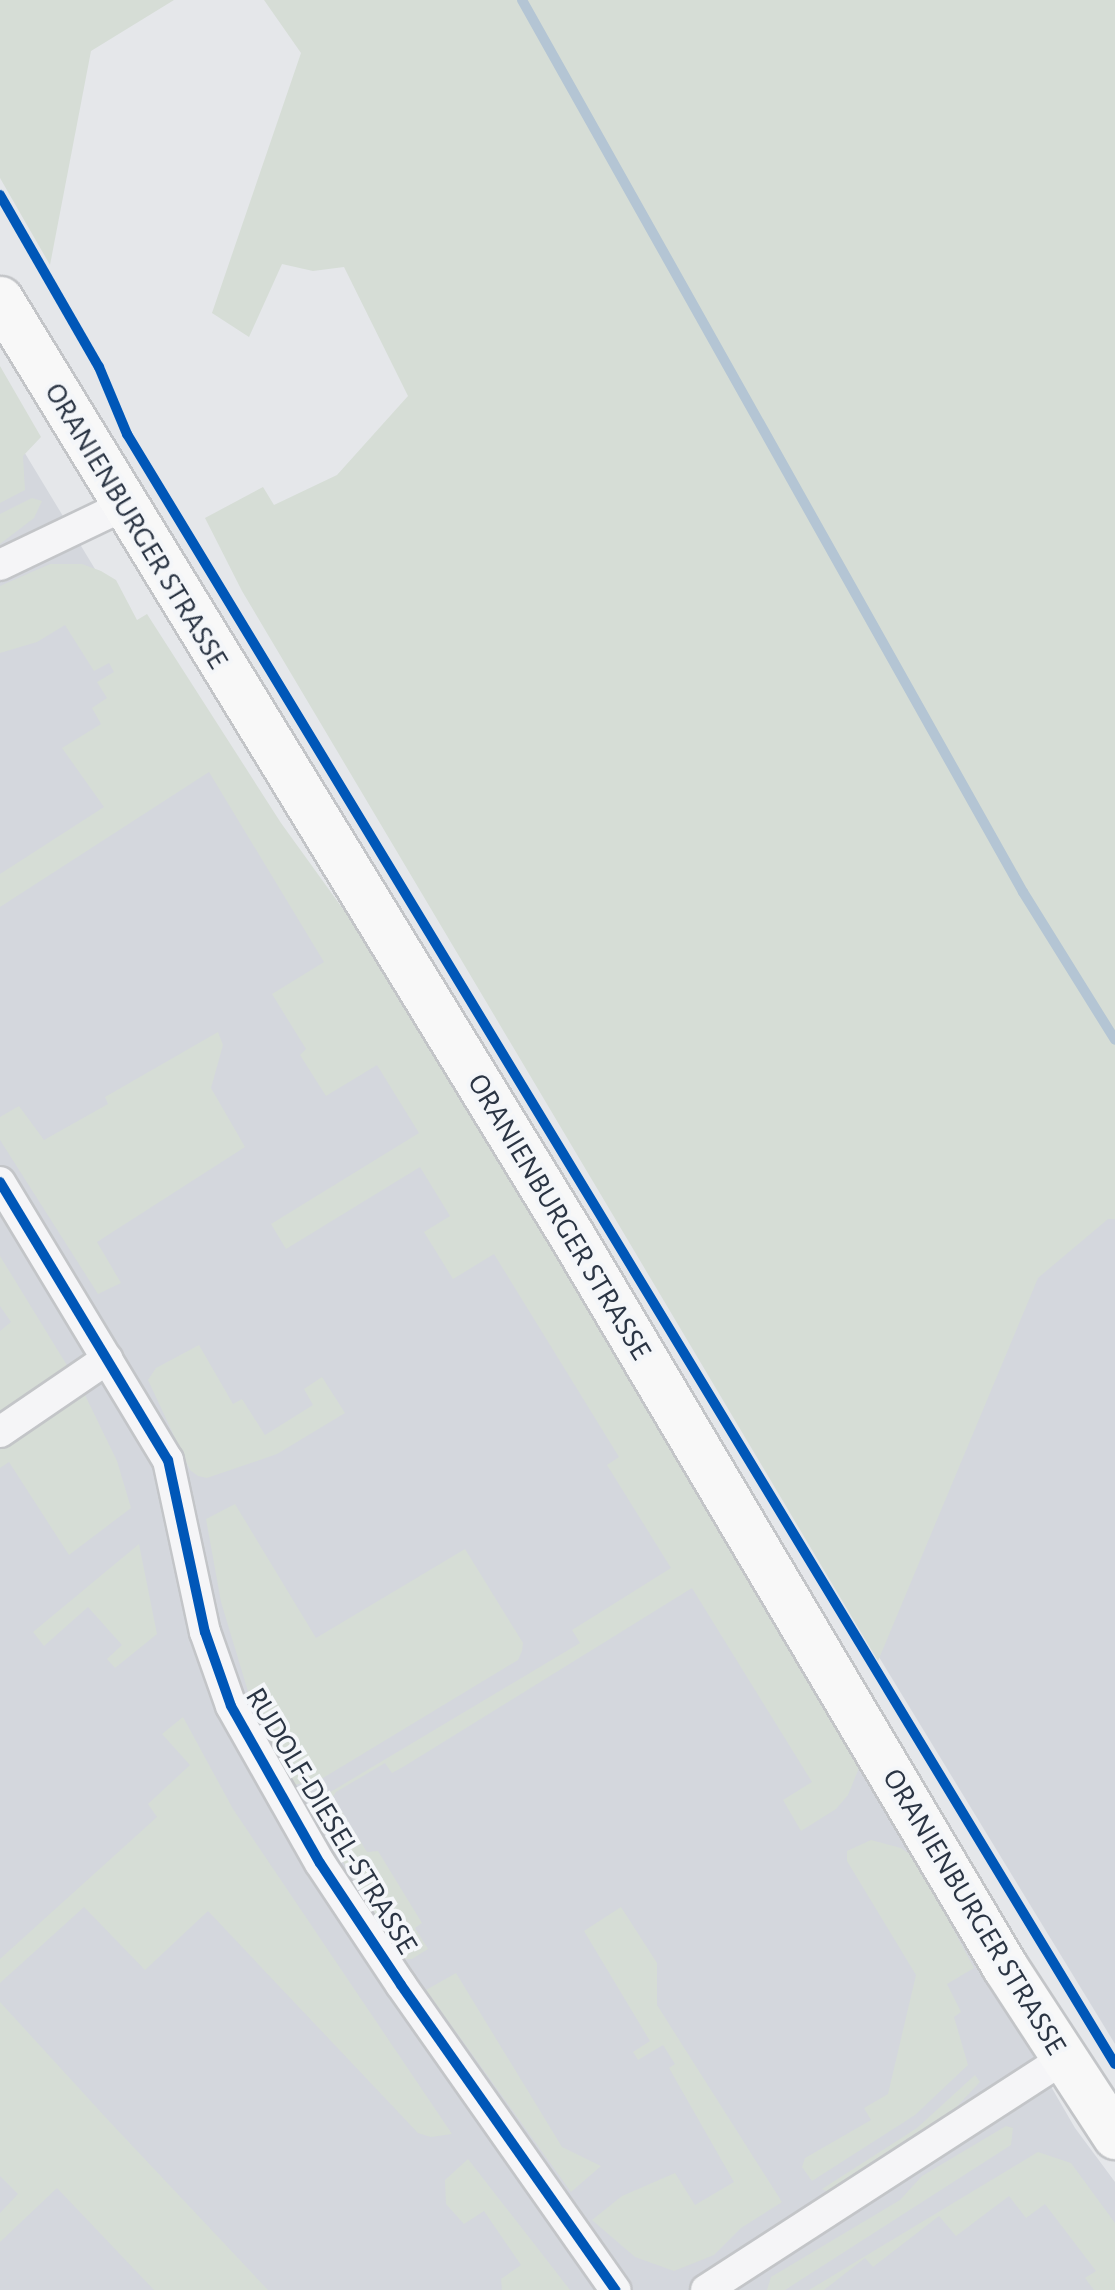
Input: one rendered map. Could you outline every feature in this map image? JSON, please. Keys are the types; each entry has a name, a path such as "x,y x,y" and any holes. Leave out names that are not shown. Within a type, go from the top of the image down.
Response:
{"main road":[{"name":"ORANIENBURGER STRASSE","path":"0,300 572,1236 1062,2060 1115,2136"}],"street":[{"path":"0,565 123,506"},
{"name":"RUDOLF-DIESEL-STRASSE","path":"0,1182 168,1460 205,1632 230,1706 320,1863 400,1986 615,2290"},
{"path":"0,1432 107,1359"},
{"path":"706,2290 1062,2060"}],"shaded area":[{"path":"0,0 174,0 91,51 50,265 0,178"},
{"path":"264,0 1115,0 1115,1219 1108,1219 1038,1278 878,1661 242,591 205,518 263,487 274,505 337,475 408,396 344,267 313,271 282,264 249,337 212,313 301,53"},
{"path":"0,366 41,437 23,456 25,490 0,503"},
{"path":"0,412 432,1126 855,1748 1075,2128 1115,2182 1115,2290 0,2290"},
{"path":"32,498 42,501 34,518 0,544 0,514"},
{"path":"50,564 82,564 101,571 116,580 137,620 147,614 281,823 387,970 855,1748 859,1768 848,1795 836,1809 801,1831 783,1800 812,1782 692,1588 403,1767 392,1773 385,1763 336,1792 333,1797 367,1852 378,1851 422,1923 415,1928 428,1949 412,1959 403,1959 313,1813 327,1794 580,1643 572,1630 671,1568 607,1465 619,1457 494,1254 453,1279 424,1232 450,1216 420,1167 286,1249 271,1224 419,1133 377,1065 326,1096 300,1055 306,1049 272,994 324,962 209,772 0,907 0,874 104,807 62,748 101,724 92,708 107,698 97,682 114,672 109,663 94,671 65,625 37,642 0,653 0,586"},
{"path":"218,1032 223,1045 211,1088 245,1147 97,1242 121,1283 98,1294 0,1140 0,1117 19,1106 44,1140 108,1104 105,1097"},
{"path":"1115,1040 1115,2044 810,1544"},
{"path":"0,1256 68,1367 0,1411 0,1331 11,1322 0,1306"},
{"path":"199,1345 233,1404 242,1399 265,1435 313,1405 304,1389 322,1377 345,1413 277,1454 207,1478 198,1476 190,1470 148,1380 156,1368"},
{"path":"85,1395 117,1461 131,1508 69,1555 9,1462 0,1468 0,1450"},
{"path":"235,1504 316,1638 465,1549 523,1643 518,1660 323,1778 294,1785 253,1708 221,1602 206,1519"},
{"path":"139,1544 157,1634 115,1668 107,1659 122,1645 88,1607 44,1646 33,1632"},
{"path":"183,1717 233,1809 452,2134 431,2137 418,2133 208,1911 145,1970 84,1907 0,1983 0,1959 157,1817 148,1804 190,1765 162,1734"},
{"path":"871,1840 901,1848 915,1858 974,1968 947,1984 961,2012 954,2017 968,2065 915,2115 812,2181 802,2167 805,2158 871,2120 864,2108 888,2094 916,1975 847,1861 847,1851"},
{"path":"621,1907 657,1963 657,2005 782,2202 741,2228 714,2255 674,2271 635,2257 592,2220 622,2196 675,2173 695,2205 734,2182 669,2068 675,2064 663,2045 638,2060 633,2052 650,2041 584,1931"},
{"path":"456,1973 562,2147 601,2166 571,2192 426,1990"},
{"path":"0,2002 268,2290 154,2290 57,2188 0,2242 0,2213 18,2194 0,2176"},
{"path":"975,2075 980,2082 944,2120 830,2193 822,2189 917,2128"},
{"path":"1006,2126 1013,2128 1011,2145 785,2290 767,2290 771,2277 900,2200 922,2176"},
{"path":"1038,2152 1071,2163 1115,2223 1115,2290 1094,2290 1085,2278 1096,2271 1045,2204 1026,2218 1009,2196 956,2236 939,2216 873,2267 865,2258 824,2290 809,2290"},
{"path":"468,2159 570,2290 502,2290 501,2279 521,2265 484,2211 464,2224 446,2204 445,2180"}],"waterway":[{"path":"522,0 1023,892 1115,1040"}],"cycle path":[{"path":"0,195 99,367 127,434 1115,2064"},
{"path":"0,1182 168,1460 205,1632 231,1706 320,1863 615,2290"}]}
